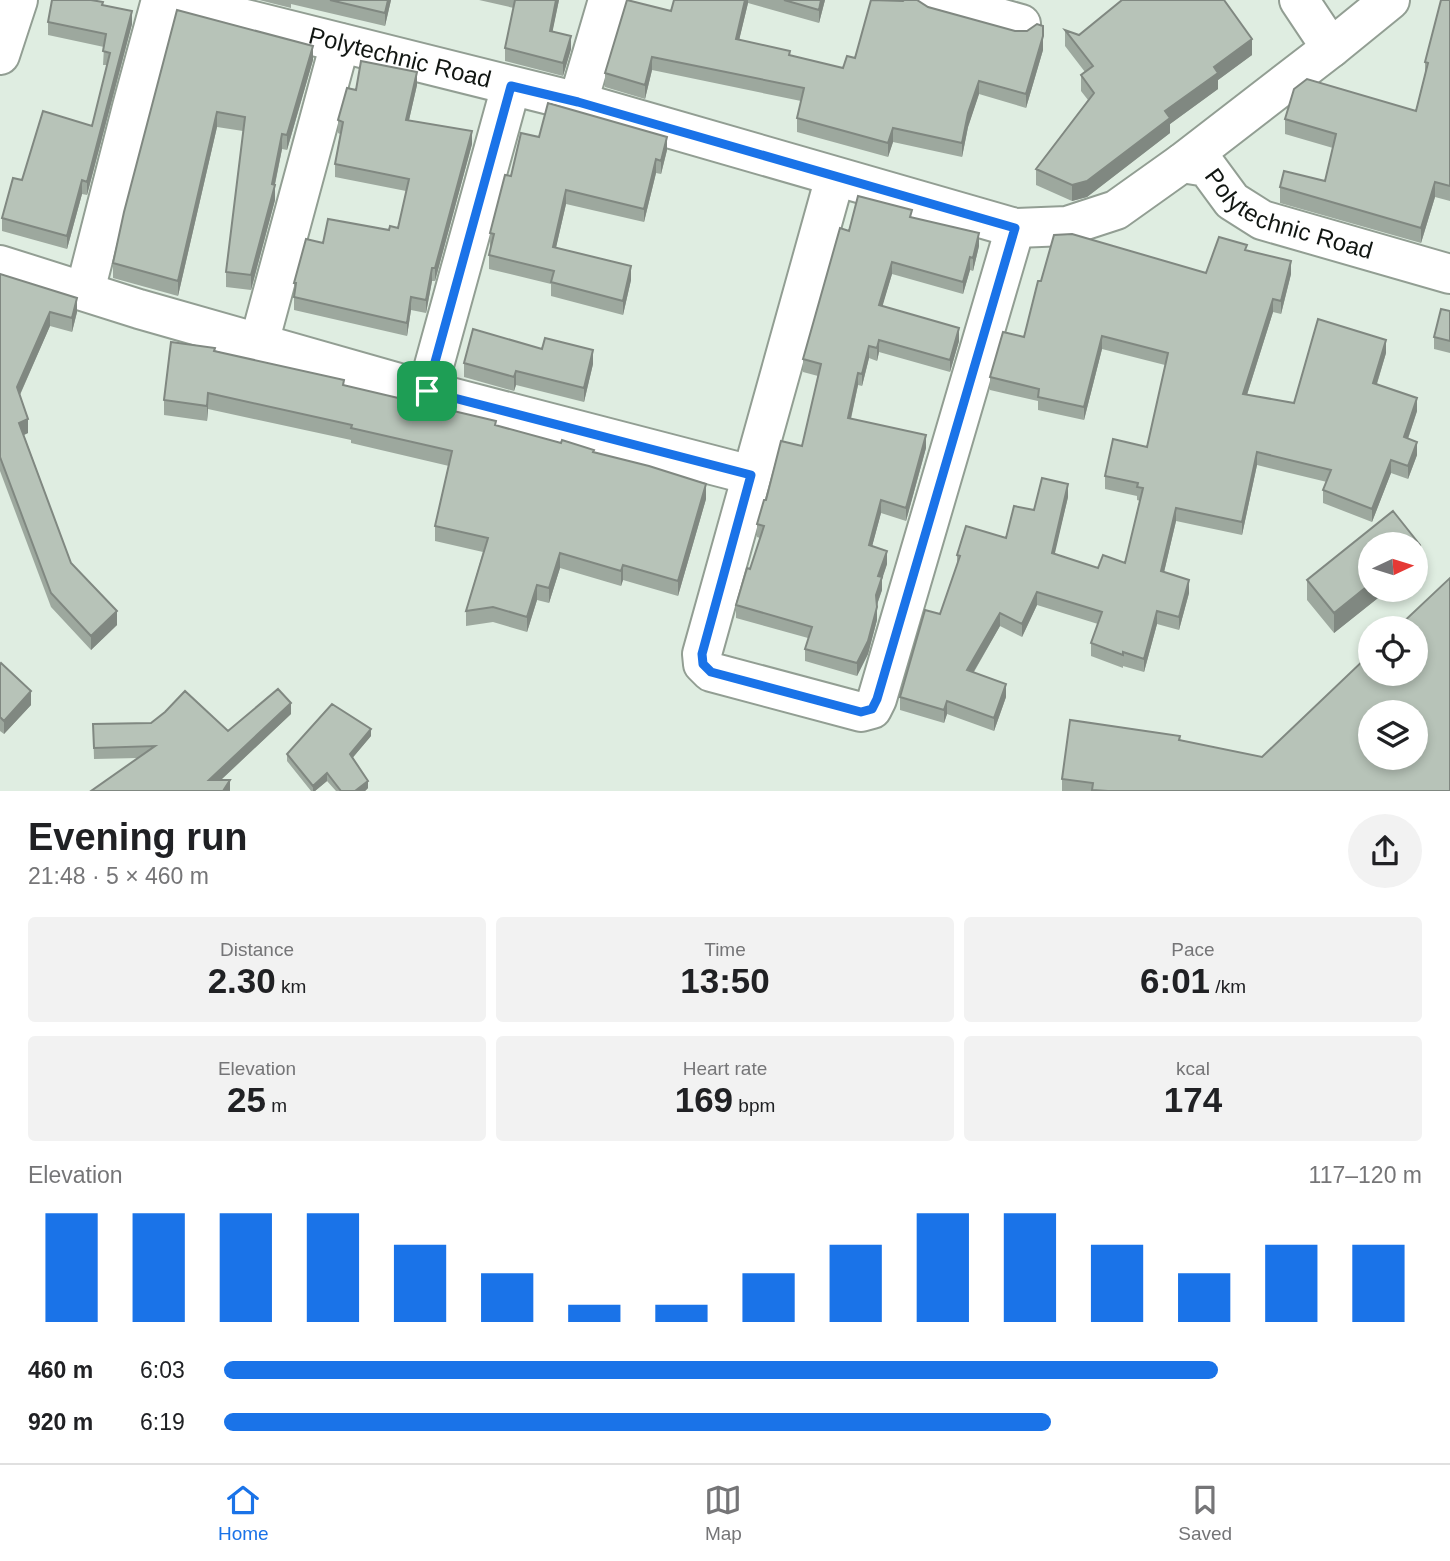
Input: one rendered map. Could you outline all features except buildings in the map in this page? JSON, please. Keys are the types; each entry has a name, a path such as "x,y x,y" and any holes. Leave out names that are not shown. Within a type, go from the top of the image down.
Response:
{"street":[{"path":"0,55 18,0"},
{"path":"85,291 162,0"},
{"name":"Polytechnic Road","path":"169,0 224,7 340,43 578,102 1015,228 1067,226 1116,209 1182,163 1207,167 1232,201 1262,220 1450,274"},
{"path":"578,102 608,0"},
{"path":"934,0 1021,24"},
{"path":"1299,0 1331,48"},
{"path":"1182,163 1390,0"},
{"path":"258,343 340,43"},
{"path":"427,391 511,86"},
{"path":"835,177 702,654 703,664 711,672 861,712 872,709 1015,228"},
{"path":"0,265 427,391 751,475"}],"route":[{"path":"511,86 578,102 1015,228 872,709 861,712 711,672 703,664 702,654 751,475 427,391 511,86"}]}
